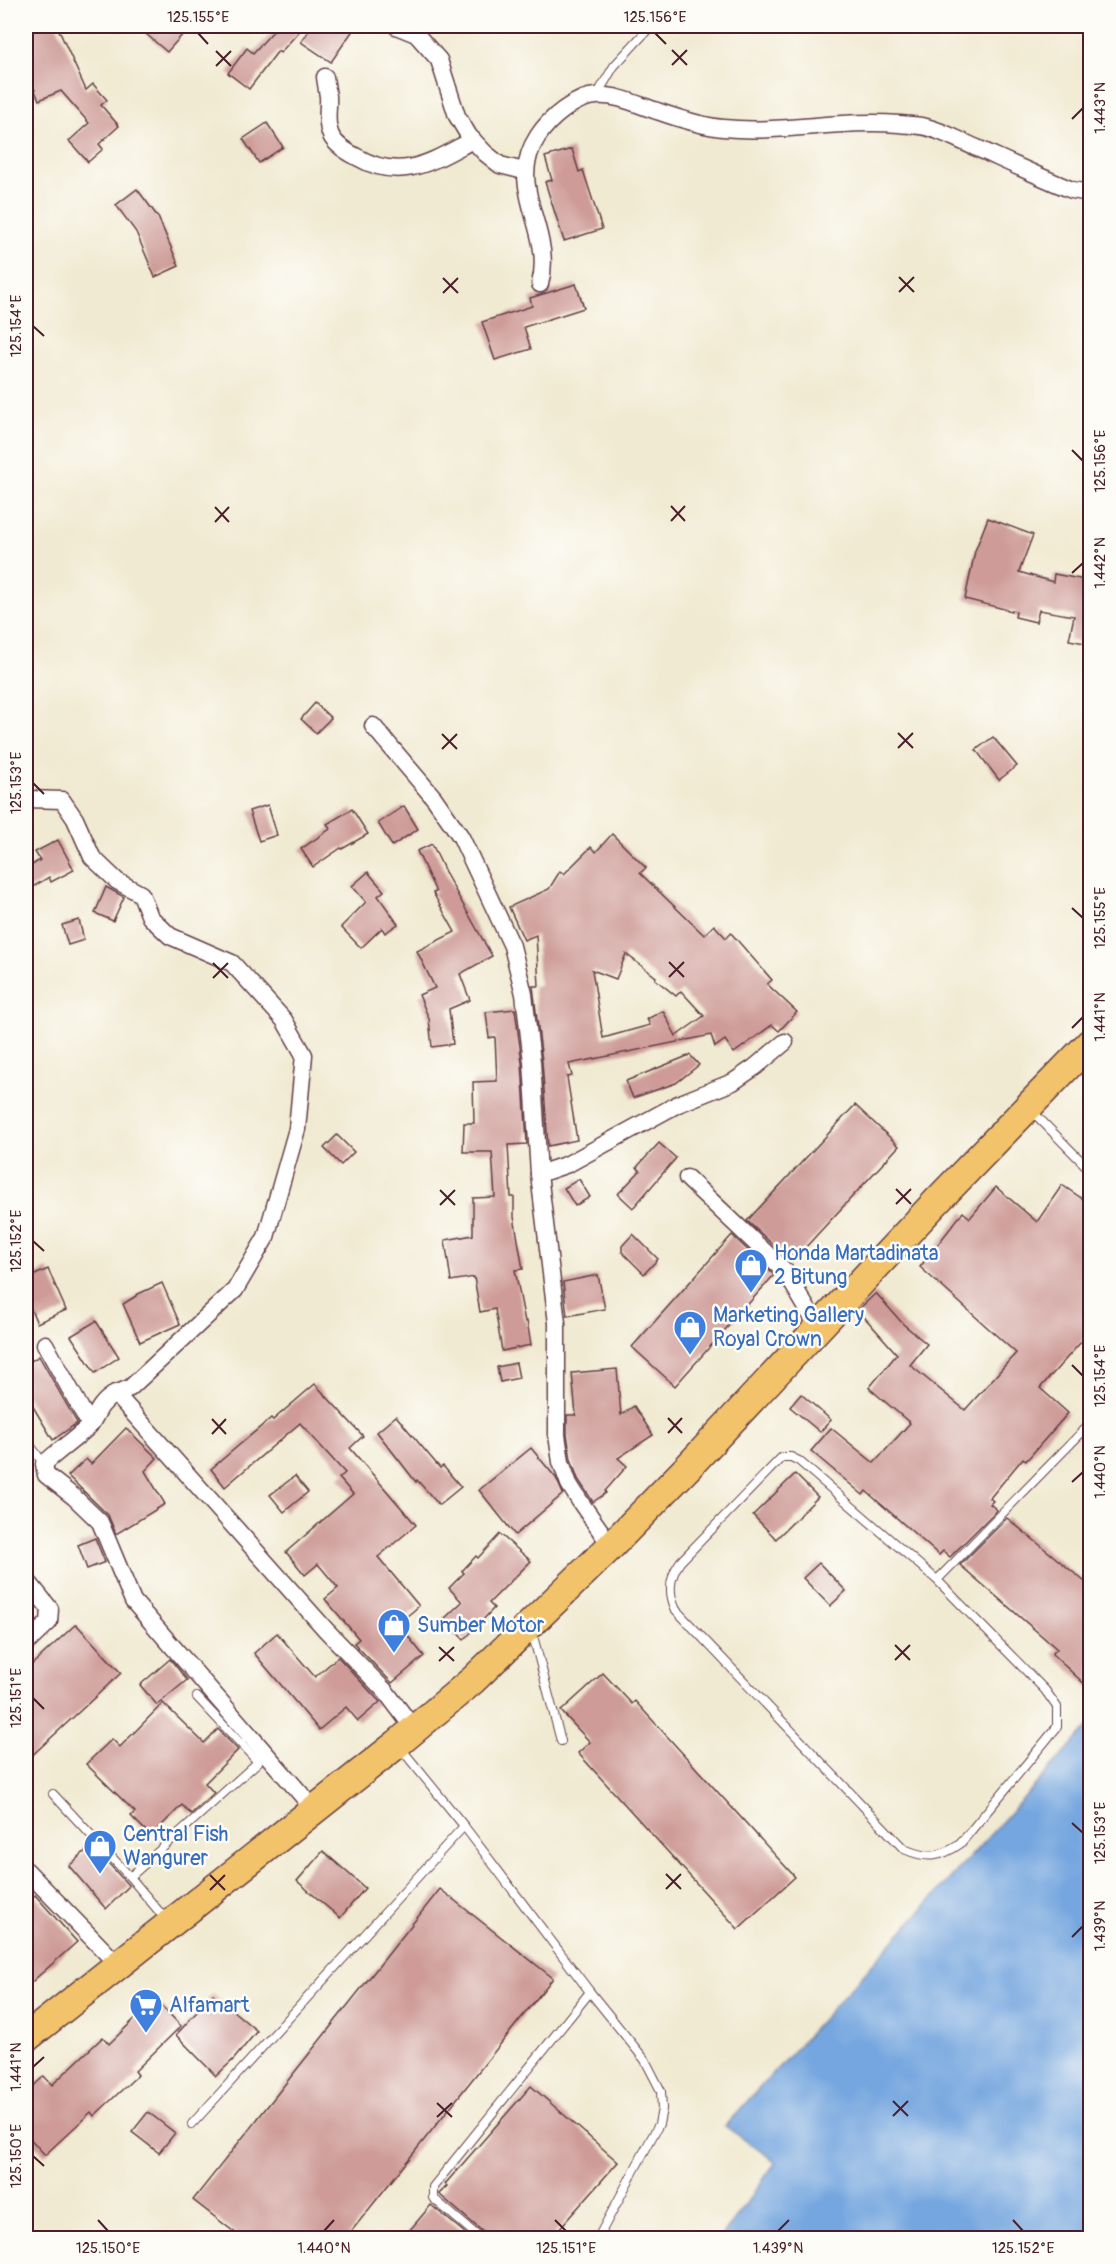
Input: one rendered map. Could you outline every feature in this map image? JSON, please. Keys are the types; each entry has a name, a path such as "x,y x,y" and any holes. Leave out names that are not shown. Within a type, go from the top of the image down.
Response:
{"highway":[{"path":"26,2038 406,1737 473,1680 611,1546 1090,1042"}],"street":[{"path":"396,26 418,30 439,60 457,117 485,153 500,165 524,171"},
{"path":"325,77 328,98 327,119 331,136 346,152 363,161 381,168 401,170 416,168 474,140"},
{"path":"540,285 545,268 542,245 528,197 524,171 529,153 538,134 566,108 580,99 597,96 617,98 665,114 720,128 768,129 873,123 926,127 1072,190 1090,193"},
{"path":"373,726 434,798 460,837 512,946 524,994 532,1062 539,1174 556,1323 557,1435 561,1462 569,1484 611,1546"},
{"path":"26,799 62,800 75,819 92,857 117,881 141,894 150,917 170,936 232,963 284,1020 304,1054 297,1129 266,1238 235,1290 130,1388 115,1394 101,1405 90,1425 44,1464 46,1475 75,1497 100,1522 133,1601 313,1809"},
{"path":"539,1174 568,1164 678,1104 733,1082 785,1042"},
{"path":"687,1178 785,1271 819,1329"},
{"path":"45,1344 90,1425"},
{"path":"115,1394 326,1630 386,1692 406,1737"},
{"path":"26,1579 50,1609 50,1622 26,1644"},
{"path":"26,1870 118,1965"}],"lane":[{"path":"597,96 614,66 651,26"},
{"path":"1027,1107 1090,1170"},
{"path":"936,1580 1090,1424"},
{"path":"26,1440 44,1464"},
{"path":"782,1457 791,1457 799,1461 936,1580 1045,1690 1057,1707 1057,1727 960,1844 948,1853 931,1856 917,1855 904,1849 676,1610 670,1598 673,1572 680,1562 782,1457"},
{"path":"530,1625 561,1741"},
{"path":"130,1878 258,1762 196,1697"},
{"path":"406,1737 464,1827 645,2060 661,2091 662,2109 659,2124 598,2238"},
{"path":"53,1794 169,1924"},
{"path":"192,2124 464,1827"},
{"path":"480,2238 433,2198 433,2187 590,1992"}],"water":[{"path":"1090,1725 1090,2238 721,2238 776,2162 725,2126"}],"building":[{"path":"26,26 57,26 86,90 93,84 107,100 101,105 119,126 99,144 103,149 88,162 69,141 89,123 61,91 39,100 26,69"},
{"path":"153,26 190,26 167,52 146,34"},
{"path":"278,26 304,26 280,53 278,51 249,89 228,73 247,48 253,53"},
{"path":"312,26 356,26 331,62 301,42"},
{"path":"267,123 283,147 259,163 243,139"},
{"path":"572,149 579,172 583,170 602,229 564,241 545,182 552,180 545,157"},
{"path":"137,189 158,217 179,266 155,277 136,232 116,205"},
{"path":"576,284 584,308 524,327 531,349 495,360 482,322 532,306 530,298"},
{"path":"988,518 1033,535 1019,572 1053,582 1054,574 1090,581 1090,644 1069,640 1074,616 1039,610 1036,622 1015,617 1016,612 965,599 975,551"},
{"path":"315,703 331,718 316,733 301,719"},
{"path":"993,737 1017,766 999,780 976,750"},
{"path":"268,805 277,835 259,841 249,811"},
{"path":"404,806 418,829 392,846 378,823"},
{"path":"352,809 368,834 341,848 313,867 301,849 330,829 327,824"},
{"path":"612,834 646,868 640,873 704,935 714,925 726,938 731,933 772,980 767,984 797,1012 779,1031 772,1025 734,1053 725,1040 715,1047 711,1035 569,1064 572,1076 567,1077 577,1140 548,1146 542,1061 533,986 539,986 536,935 524,940 509,907 549,889 560,871 564,874 591,847 596,852","holes":["626,954 656,977 655,979 676,996 681,991 704,1016 676,1036 663,1011 647,1019 650,1025 603,1038 592,970 616,979"]},
{"path":"58,840 74,870 51,882 49,877 26,891 26,869 40,860 35,852"},
{"path":"432,844 447,876 492,956 460,974 470,1000 449,1009 453,1044 432,1047 429,1019 419,995 435,988 417,951 455,932 433,893 436,892 417,851"},
{"path":"368,872 384,891 378,896 398,924 385,933 382,928 361,948 341,927 366,902 352,886"},
{"path":"106,887 124,897 113,921 95,913"},
{"path":"79,920 84,940 68,945 62,925"},
{"path":"515,1009 522,1063 527,1144 508,1145 511,1197 514,1197 514,1217 523,1269 515,1270 531,1345 502,1351 495,1309 480,1312 474,1277 451,1281 445,1240 473,1235 473,1198 495,1197 492,1152 463,1152 464,1123 474,1123 473,1082 497,1081 495,1037 489,1038 486,1012"},
{"path":"690,1055 699,1065 676,1083 633,1098 626,1081"},
{"path":"855,1105 899,1146 792,1262 747,1221"},
{"path":"337,1135 354,1152 341,1165 324,1148"},
{"path":"659,1143 676,1158 633,1208 618,1194 640,1171 637,1167"},
{"path":"579,1179 590,1197 575,1206 564,1188"},
{"path":"1062,1185 1090,1204 1090,1332 1040,1388 1068,1413 1026,1461 1023,1458 990,1498 993,1501 990,1504 997,1510 950,1557 943,1551 939,1555 866,1491 863,1495 811,1451 831,1428 874,1463 910,1423 869,1388 897,1354 858,1310 876,1293 903,1324 927,1344 910,1365 965,1410 1016,1353 920,1267 963,1212 970,1218 996,1187 1037,1222"},
{"path":"633,1234 658,1259 644,1274 622,1252 622,1246"},
{"path":"732,1235 774,1275 675,1386 632,1347"},
{"path":"48,1269 66,1310 37,1323 26,1298 26,1279"},
{"path":"598,1275 605,1309 567,1316 563,1282"},
{"path":"162,1283 180,1324 140,1342 123,1304"},
{"path":"96,1321 119,1357 95,1373 71,1336"},
{"path":"39,1356 77,1423 53,1440 26,1395 26,1364"},
{"path":"516,1363 519,1378 500,1382 497,1367"},
{"path":"617,1369 621,1415 634,1406 653,1435 618,1458 627,1466 605,1491 606,1493 593,1502 578,1479 571,1459 567,1415 576,1415 572,1373"},
{"path":"315,1384 363,1436 350,1448 416,1525 378,1557 419,1606 398,1624 424,1656 392,1683 354,1643 359,1639 325,1599 338,1588 318,1564 305,1575 286,1552 353,1494 339,1478 345,1473 300,1423 225,1487 211,1469"},
{"path":"801,1394 831,1420 820,1432 790,1407"},
{"path":"396,1416 440,1468 443,1466 461,1487 439,1505 417,1480 416,1482 377,1432"},
{"path":"126,1428 157,1458 145,1471 165,1504 116,1534 108,1515 68,1476 86,1459 91,1464"},
{"path":"531,1448 556,1478 563,1494 515,1535 479,1490"},
{"path":"795,1474 818,1497 776,1539 753,1515"},
{"path":"295,1476 308,1492 284,1512 270,1495"},
{"path":"1007,1518 1090,1586 1090,1689 1052,1654 1057,1649 960,1565"},
{"path":"500,1534 531,1561 489,1603 494,1608 464,1640 444,1619 462,1602 449,1588 476,1556 478,1558"},
{"path":"95,1538 105,1562 87,1569 78,1545"},
{"path":"819,1563 846,1591 830,1606 803,1578"},
{"path":"76,1624 121,1673 26,1761 26,1670"},
{"path":"277,1633 315,1677 338,1657 380,1702 358,1721 346,1707 319,1730 254,1653"},
{"path":"170,1659 187,1680 157,1705 140,1685"},
{"path":"603,1673 632,1704 635,1701 795,1877 738,1929 578,1753 590,1742 561,1711"},
{"path":"163,1703 204,1743 218,1729 238,1750 205,1783 214,1793 191,1814 182,1805 151,1836 131,1816 135,1812 86,1764 112,1739 120,1747"},
{"name":"Central Fish Wangurer","path":"92,1845 129,1886 106,1909 69,1866"},
{"path":"323,1851 365,1888 340,1918 297,1881"},
{"path":"440,1889 553,1978 346,2238 242,2238 193,2200"},
{"path":"35,1895 77,1942 26,1987 26,1903"},
{"path":"213,1994 257,2031 234,2059 216,2076 176,2035"},
{"path":"155,1999 181,2026 135,2071 138,2075 94,2116 91,2112 45,2155 26,2134 26,2093 44,2076 52,2085 103,2037 109,2044"},
{"path":"531,2086 618,2162 551,2238 486,2238 484,2233 439,2194 447,2186 445,2184"},
{"path":"148,2112 175,2133 159,2153 132,2132"},
{"path":"431,2205 471,2238 403,2238"}],"place":[{"name":"Honda Martadinata 2 Bitung","path":"751,1294"},
{"name":"Marketing Gallery Royal Crown","path":"690,1356"},
{"name":"Sumber Motor","path":"394,1654"},
{"name":"Central Fish Wangurer","path":"100,1875"},
{"name":"Alfamart","path":"146,2034"}]}
